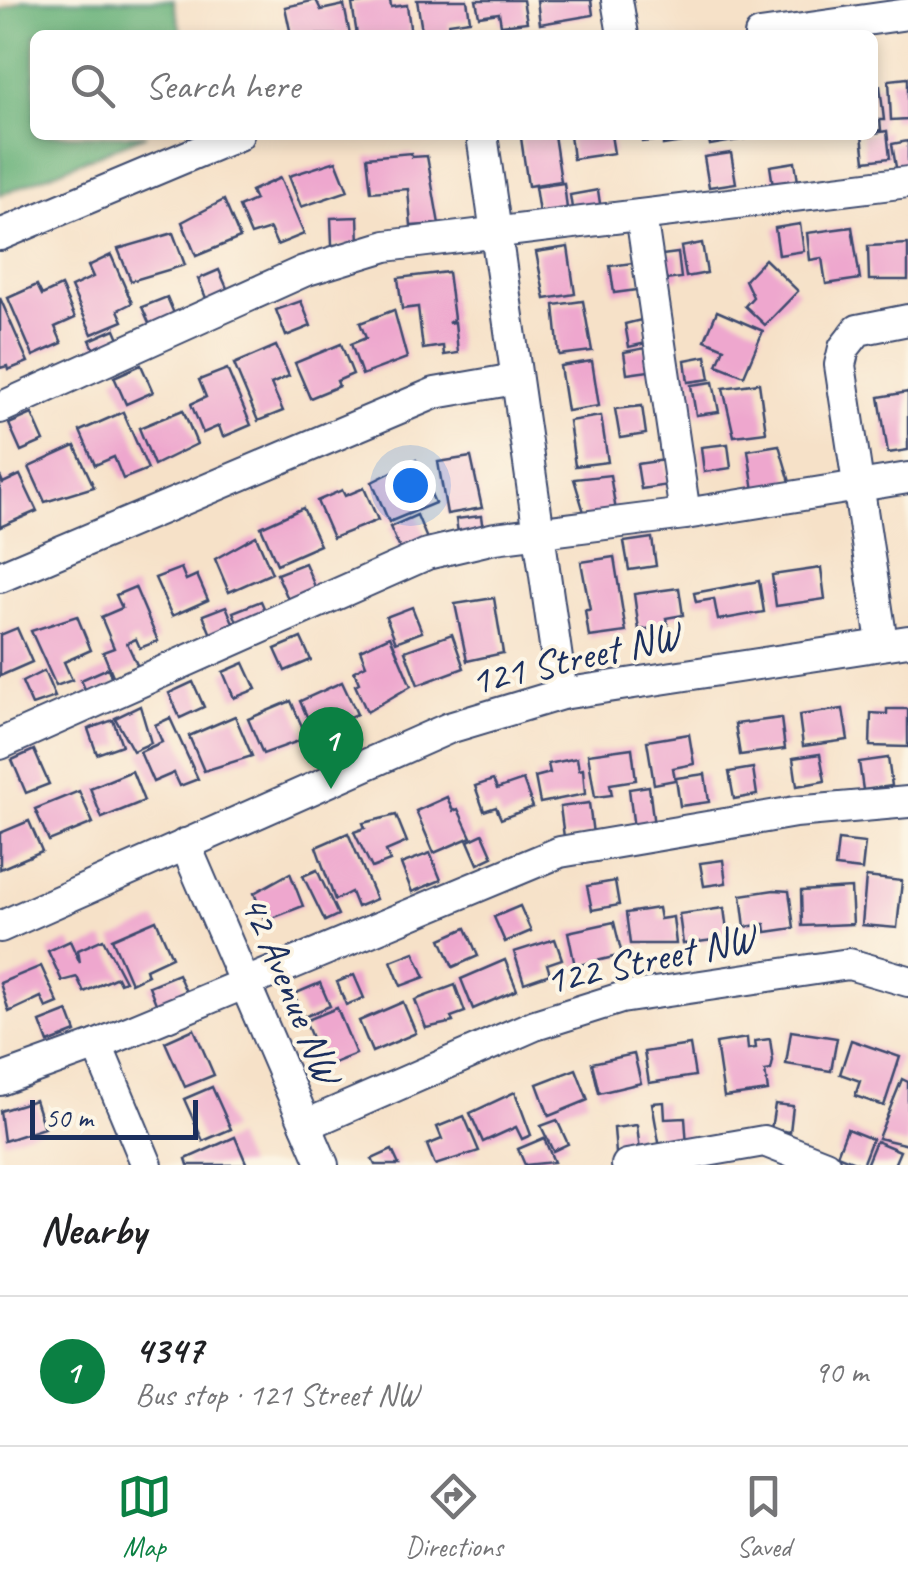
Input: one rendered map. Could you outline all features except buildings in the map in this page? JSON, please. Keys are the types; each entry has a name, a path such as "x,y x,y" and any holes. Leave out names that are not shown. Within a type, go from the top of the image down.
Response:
{"street":[{"path":"617,0 622,30"},
{"path":"795,30 908,14"},
{"path":"0,235 226,140"},
{"path":"483,140 562,694"},
{"path":"0,408 304,272 386,246 908,182"},
{"path":"641,214 685,514"},
{"path":"895,641 859,487 840,378 844,348 868,325 908,320"},
{"path":"0,578 435,393 515,379"},
{"path":"0,744 427,554 908,478"},
{"name":"121 Street NW","path":"0,927 448,728 562,694 895,641"},
{"path":"0,1080 97,1045 560,852 795,812 908,802"},
{"name":"42 Avenue NW","path":"185,844 323,1165"},
{"name":"122 Street NW","path":"306,1125 535,1025 621,998 695,983 849,964 908,981"},
{"path":"97,1045 147,1165"},
{"path":"627,1165 764,1141 825,1165"}],"green space":[{"path":"24,0 173,0 181,30 30,30 30,140 134,140 0,195 0,10"}],"place":[{"name":"4347","path":"331,789"}]}
